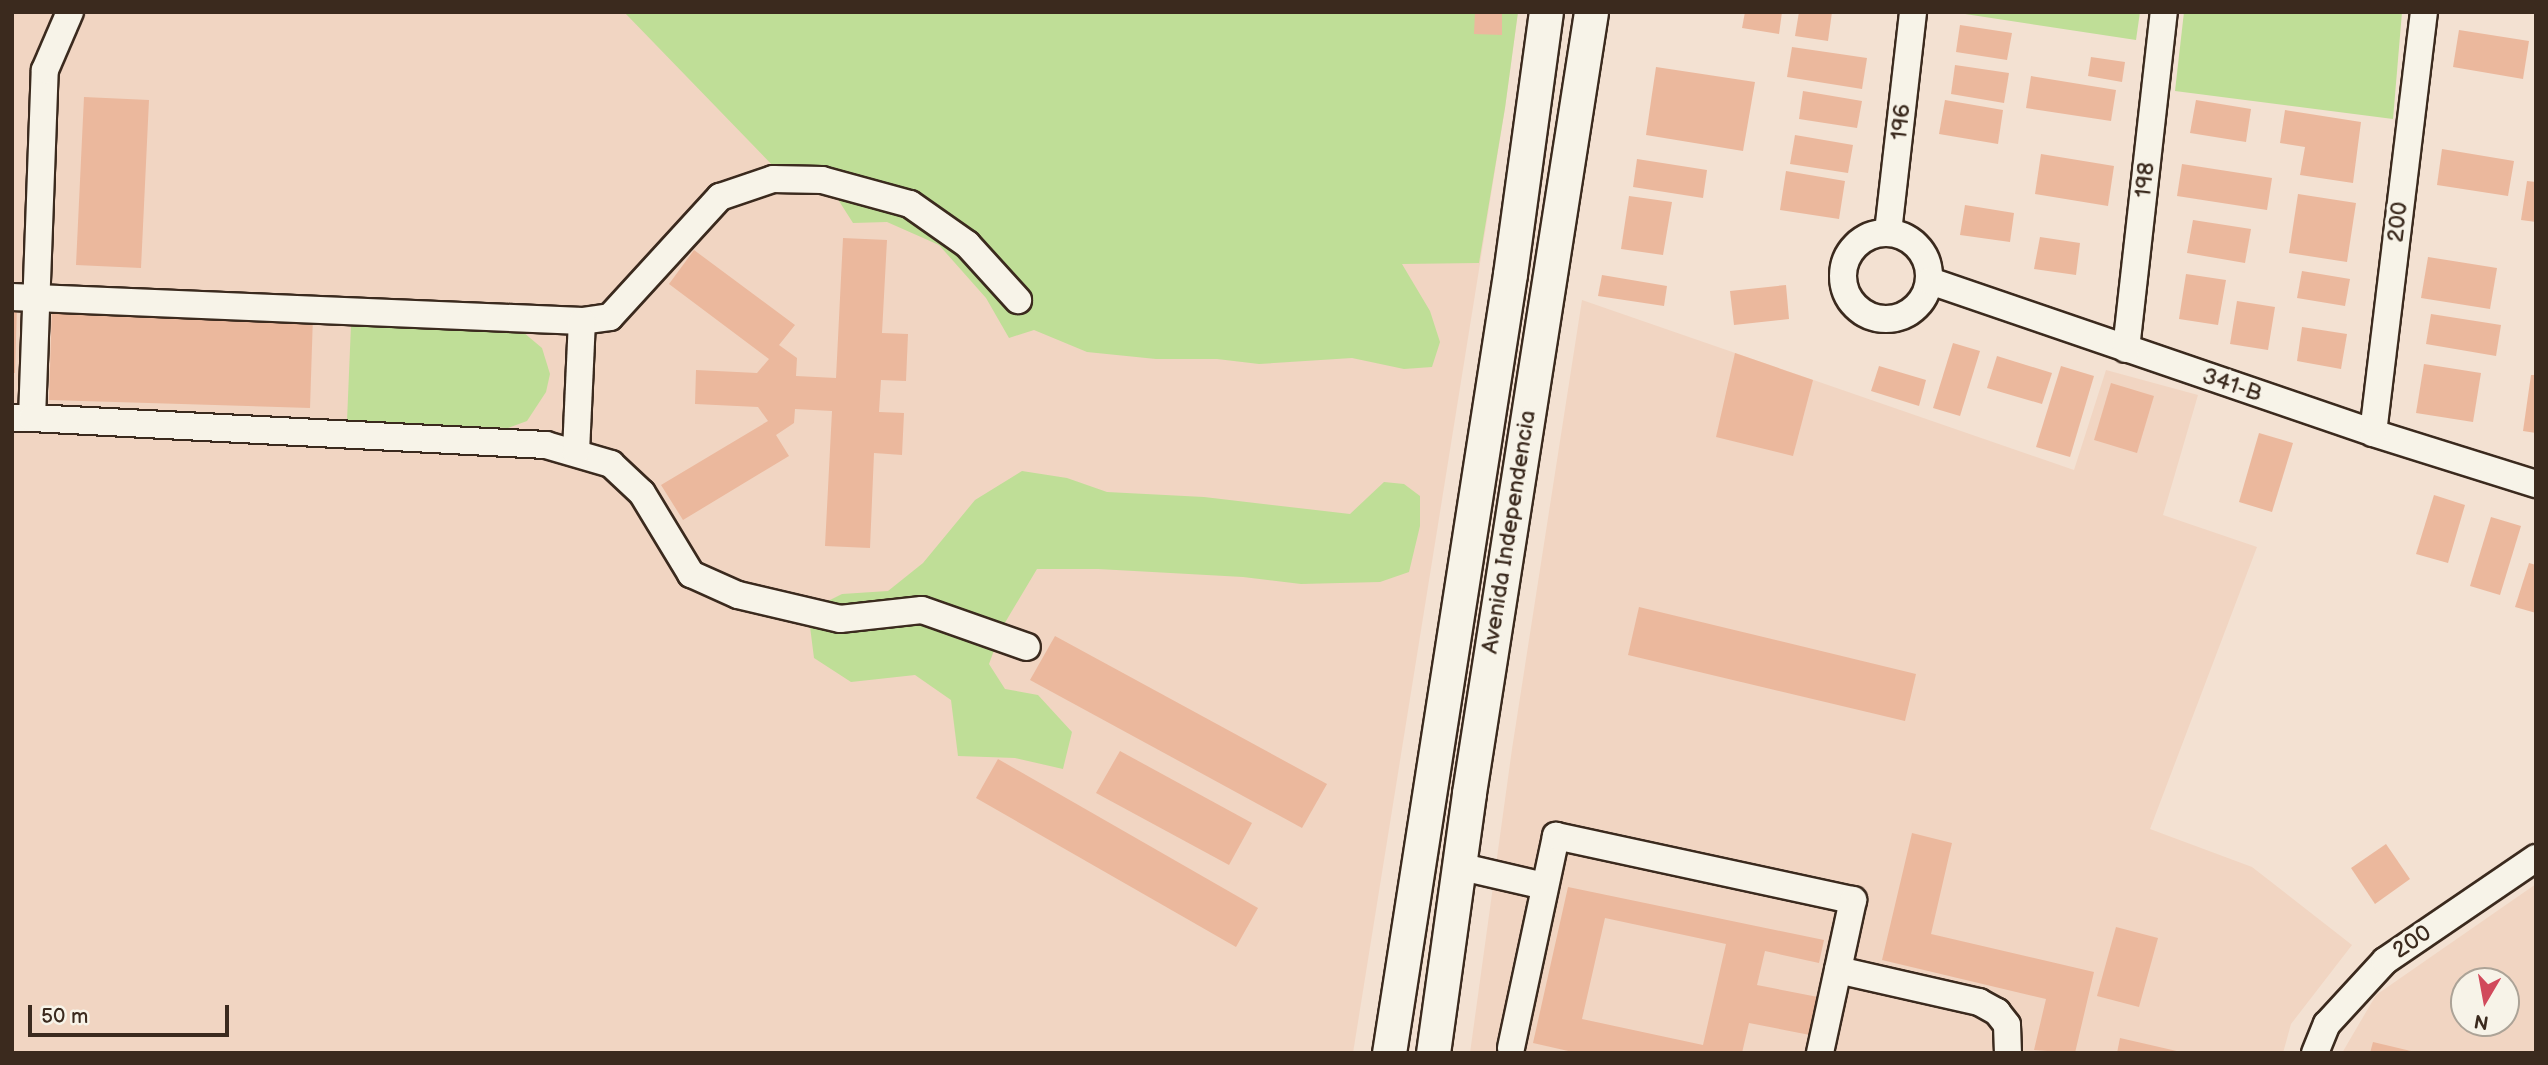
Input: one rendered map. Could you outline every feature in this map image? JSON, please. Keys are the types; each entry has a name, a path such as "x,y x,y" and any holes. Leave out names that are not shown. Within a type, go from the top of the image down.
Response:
{"main road":[{"name":"Avenida Independencia","path":"1390,1053 1510,274 1546,12"},
{"name":"Avenida Independencia","path":"1433,1053 1458,866 1591,12"}],"street":[{"path":"70,12 45,70 23,298 22,418 518,442 576,453 611,464 642,493 691,575 738,595 840,620 922,610 1027,648"},
{"name":"196","path":"1888,232 1913,12"},
{"name":"198","path":"2126,349 2164,12"},
{"name":"200","path":"2373,433 2424,12"},
{"path":"23,298 582,321 610,317 720,197 773,179 822,180 910,204 967,244 1018,300"},
{"path":"1888,232 1902,235 1924,253 1930,281 1917,307 1905,315 1876,318 1852,303 1845,290 1844,262 1861,240 1874,233 1888,232"},
{"name":"341-B","path":"1930,281 2373,433 2536,484"},
{"path":"576,453 582,321"},
{"path":"1511,1048 1556,836 1853,900 1820,1053"},
{"name":"200","path":"2315,1053 2327,1024 2385,961 2536,858"},
{"path":"1458,866 1544,886"},
{"path":"1838,970 1979,1002 1997,1012 2007,1025 2008,1053"}],"shaded area":[{"path":"12,12 1518,12 1505,108 1353,1053 12,1053"},
{"path":"1582,300 2074,470 2106,370 2198,395 2163,515 2257,547 2150,829 2252,867 2352,945 2291,1024 2283,1053 1470,1053 1512,749"},
{"path":"2536,884 2536,1053 2342,1053 2376,995"}],"green space":[{"path":"624,12 1518,12 1479,263 1402,264 1430,311 1440,342 1432,367 1404,369 1352,358 1259,364 1217,359 1156,359 1087,352 1034,330 1009,338 986,298 939,245 887,222 853,223 818,168 776,169"},
{"path":"1952,12 2140,12 2136,40"},
{"path":"2184,12 2402,12 2393,119 2175,91"},
{"path":"351,325 523,332 542,348 550,374 546,392 527,421 508,428 347,421"},
{"path":"1022,471 1067,478 1107,492 1204,497 1350,514 1384,482 1404,484 1420,496 1420,526 1409,572 1380,582 1301,584 1243,577 1098,569 1037,569 1003,626 989,664 1005,689 1038,695 1072,732 1063,769 1015,758 958,756 951,700 915,675 851,682 814,658 808,611 842,594 888,591 923,563 975,500"}],"building":[{"path":"1475,12 1502,12 1502,35 1474,34"},
{"path":"1745,12 1782,12 1779,34 1742,28"},
{"path":"1799,12 1832,12 1828,41 1795,36"},
{"path":"1960,25 2012,33 2007,60 1956,52"},
{"path":"2459,30 2529,41 2523,79 2453,67"},
{"path":"1792,47 1867,58 1862,89 1787,77"},
{"path":"2091,57 2125,62 2122,82 2088,76"},
{"path":"1955,65 2009,73 2004,103 1951,94"},
{"path":"1656,67 1755,82 1743,151 1646,135"},
{"path":"2031,76 2116,90 2111,121 2026,108"},
{"path":"1803,91 1862,101 1857,128 1799,119"},
{"path":"84,97 149,100 141,268 76,265"},
{"path":"1945,100 2003,110 1998,144 1939,134"},
{"path":"2196,100 2251,109 2246,142 2190,133"},
{"path":"2285,110 2361,122 2353,183 2300,175 2305,147 2280,143"},
{"path":"1795,135 1853,145 1848,173 1790,164"},
{"path":"2442,149 2514,161 2508,196 2437,185"},
{"path":"2041,154 2114,166 2108,206 2035,194"},
{"path":"1637,159 1707,170 1703,198 1633,187"},
{"path":"2182,164 2272,178 2267,210 2177,196"},
{"path":"1786,171 1845,181 1839,219 1780,210"},
{"path":"2527,181 2536,182 2536,222 2521,220"},
{"path":"2298,194 2356,203 2347,262 2289,253"},
{"path":"1629,196 1672,202 1663,255 1621,249"},
{"path":"1965,205 2014,213 2010,242 1960,235"},
{"path":"2193,220 2251,229 2245,263 2187,253"},
{"path":"2040,237 2080,243 2076,275 2034,269"},
{"path":"843,238 887,240 882,333 908,334 906,381 881,380 879,412 904,413 902,455 874,453 870,548 825,546 832,411 795,409 794,423 776,435 789,456 683,520 661,485 768,421 758,407 695,404 696,370 757,373 769,359 669,284 694,250 795,325 779,345 797,358 796,376 836,378"},
{"path":"2428,257 2497,268 2490,309 2421,298"},
{"path":"2302,271 2350,279 2345,306 2297,298"},
{"path":"2186,274 2226,280 2218,325 2179,319"},
{"path":"1602,275 1667,286 1664,306 1598,296"},
{"path":"1786,285 1789,319 1734,325 1730,291"},
{"path":"2237,301 2275,307 2268,350 2230,344"},
{"path":"12,305 17,305 15,373 12,373"},
{"path":"52,306 313,315 310,408 49,400"},
{"path":"2431,314 2501,325 2496,356 2426,344"},
{"path":"2302,327 2347,334 2341,369 2297,361"},
{"path":"1953,343 1980,351 1960,416 1933,408"},
{"path":"1735,353 1813,380 1793,456 1716,437"},
{"path":"1997,356 2052,373 2042,404 1987,388"},
{"path":"2424,364 2481,373 2473,422 2416,413"},
{"path":"1879,366 1926,380 1919,406 1871,391"},
{"path":"2061,366 2094,376 2070,457 2036,447"},
{"path":"2531,375 2536,375 2536,433 2523,431"},
{"path":"2111,383 2154,396 2137,453 2094,440"},
{"path":"2259,433 2293,443 2272,512 2239,502"},
{"path":"2434,495 2465,505 2448,563 2416,554"},
{"path":"2491,517 2521,526 2500,595 2470,586"},
{"path":"2529,563 2536,565 2536,613 2515,607"},
{"path":"1639,607 1916,674 1905,721 1628,655"},
{"path":"1055,636 1327,784 1302,828 1030,680"},
{"path":"1120,751 1252,823 1229,865 1096,793"},
{"path":"998,759 1258,908 1236,947 976,798"},
{"path":"1912,833 1952,843 1931,934 2094,972 2075,1053 2034,1050 2046,999 1882,960"},
{"path":"2386,844 2410,879 2375,904 2351,868"},
{"path":"1568,887 1824,940 1819,963 1765,951 1757,985 1823,998 1815,1036 1749,1023 1742,1053 1577,1053 1533,1043","holes":["1605,918 1726,944 1703,1045 1582,1019"]},
{"path":"2116,927 2158,938 2139,1007 2097,996"},
{"path":"2120,1038 2181,1052 2181,1053 2117,1053"},
{"path":"2373,1042 2415,1052 2415,1053 2370,1053"}]}
